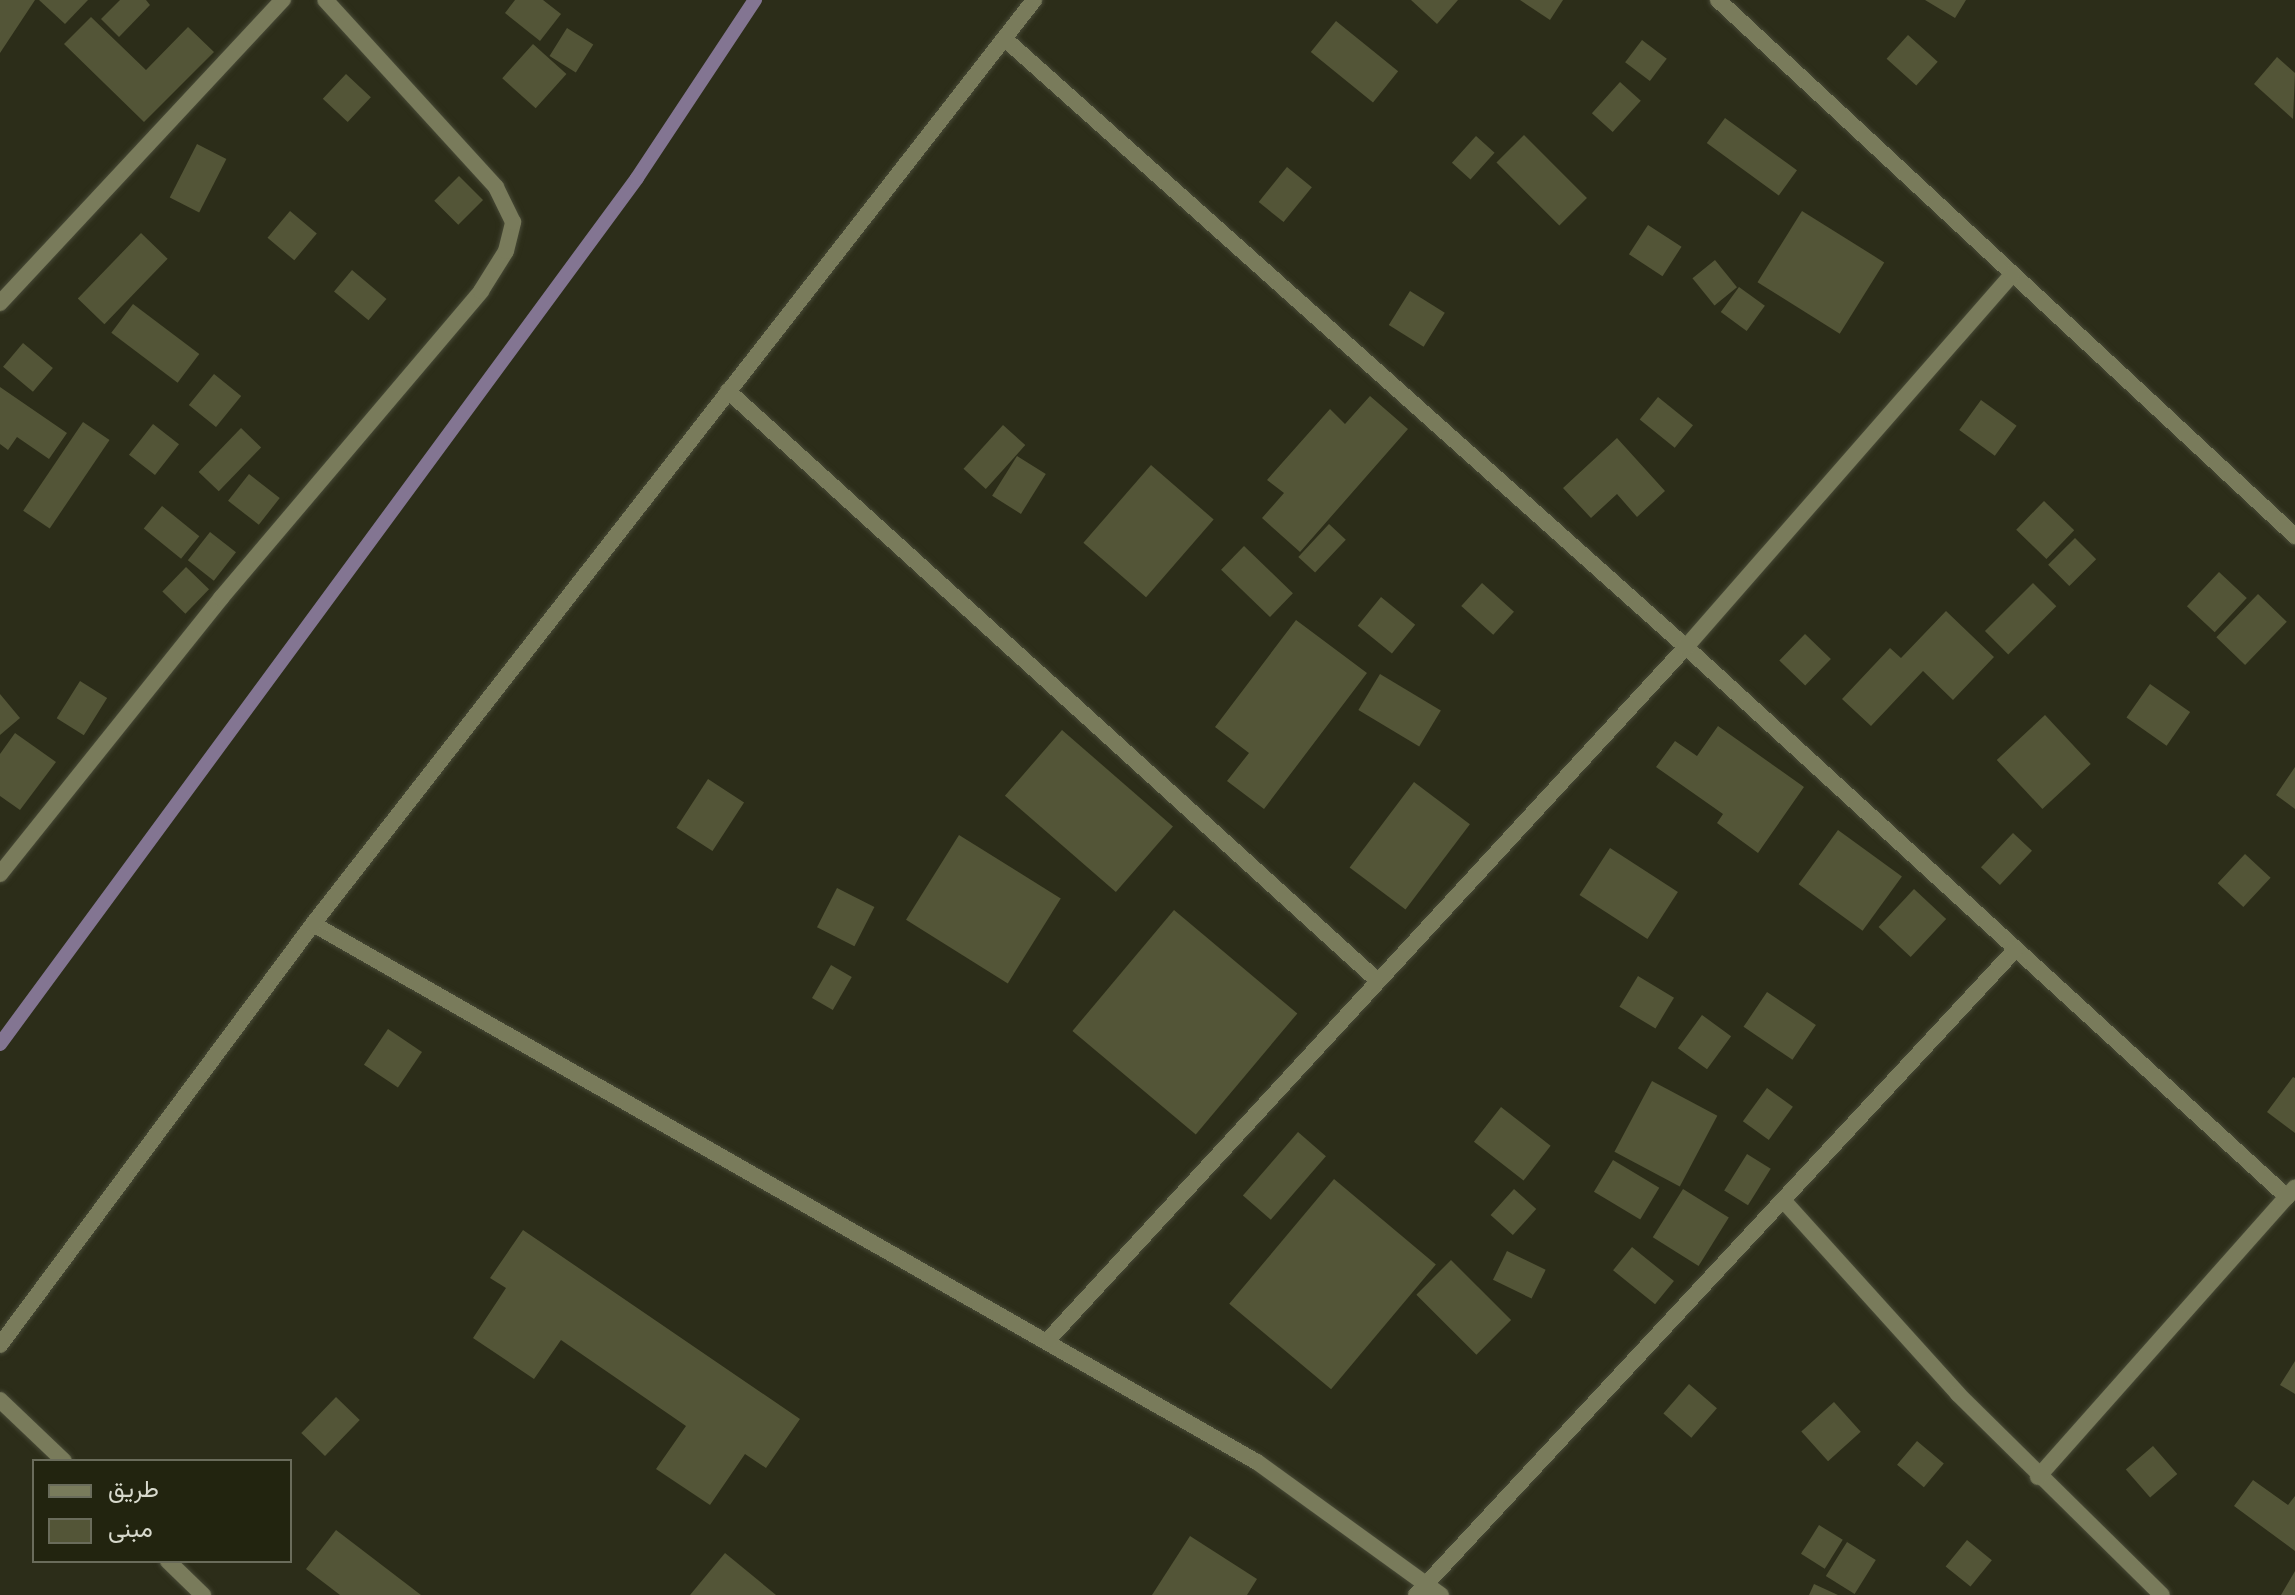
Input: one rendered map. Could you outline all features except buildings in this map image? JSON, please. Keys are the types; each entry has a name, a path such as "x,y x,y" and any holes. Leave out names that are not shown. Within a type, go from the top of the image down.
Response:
{"street":[{"path":"0,303 283,0"},
{"path":"0,874 221,598 481,291 506,251 513,222 496,187 325,0"},
{"path":"0,1345 313,924 1034,0"},
{"path":"1718,0 2295,536"},
{"path":"1005,39 1686,647 2015,950 2291,1192 2038,1477"},
{"path":"1049,1339 1686,647 2012,275"},
{"path":"728,391 1378,981"},
{"path":"313,924 1049,1339 1257,1462 1421,1589 1441,1595"},
{"path":"1421,1589 2015,950"},
{"path":"1783,1200 2038,1477 2162,1595"},
{"path":"0,1400 62,1459"},
{"path":"170,1563 203,1595"}],"waterway":[{"path":"0,1044 637,178 755,0"}]}
